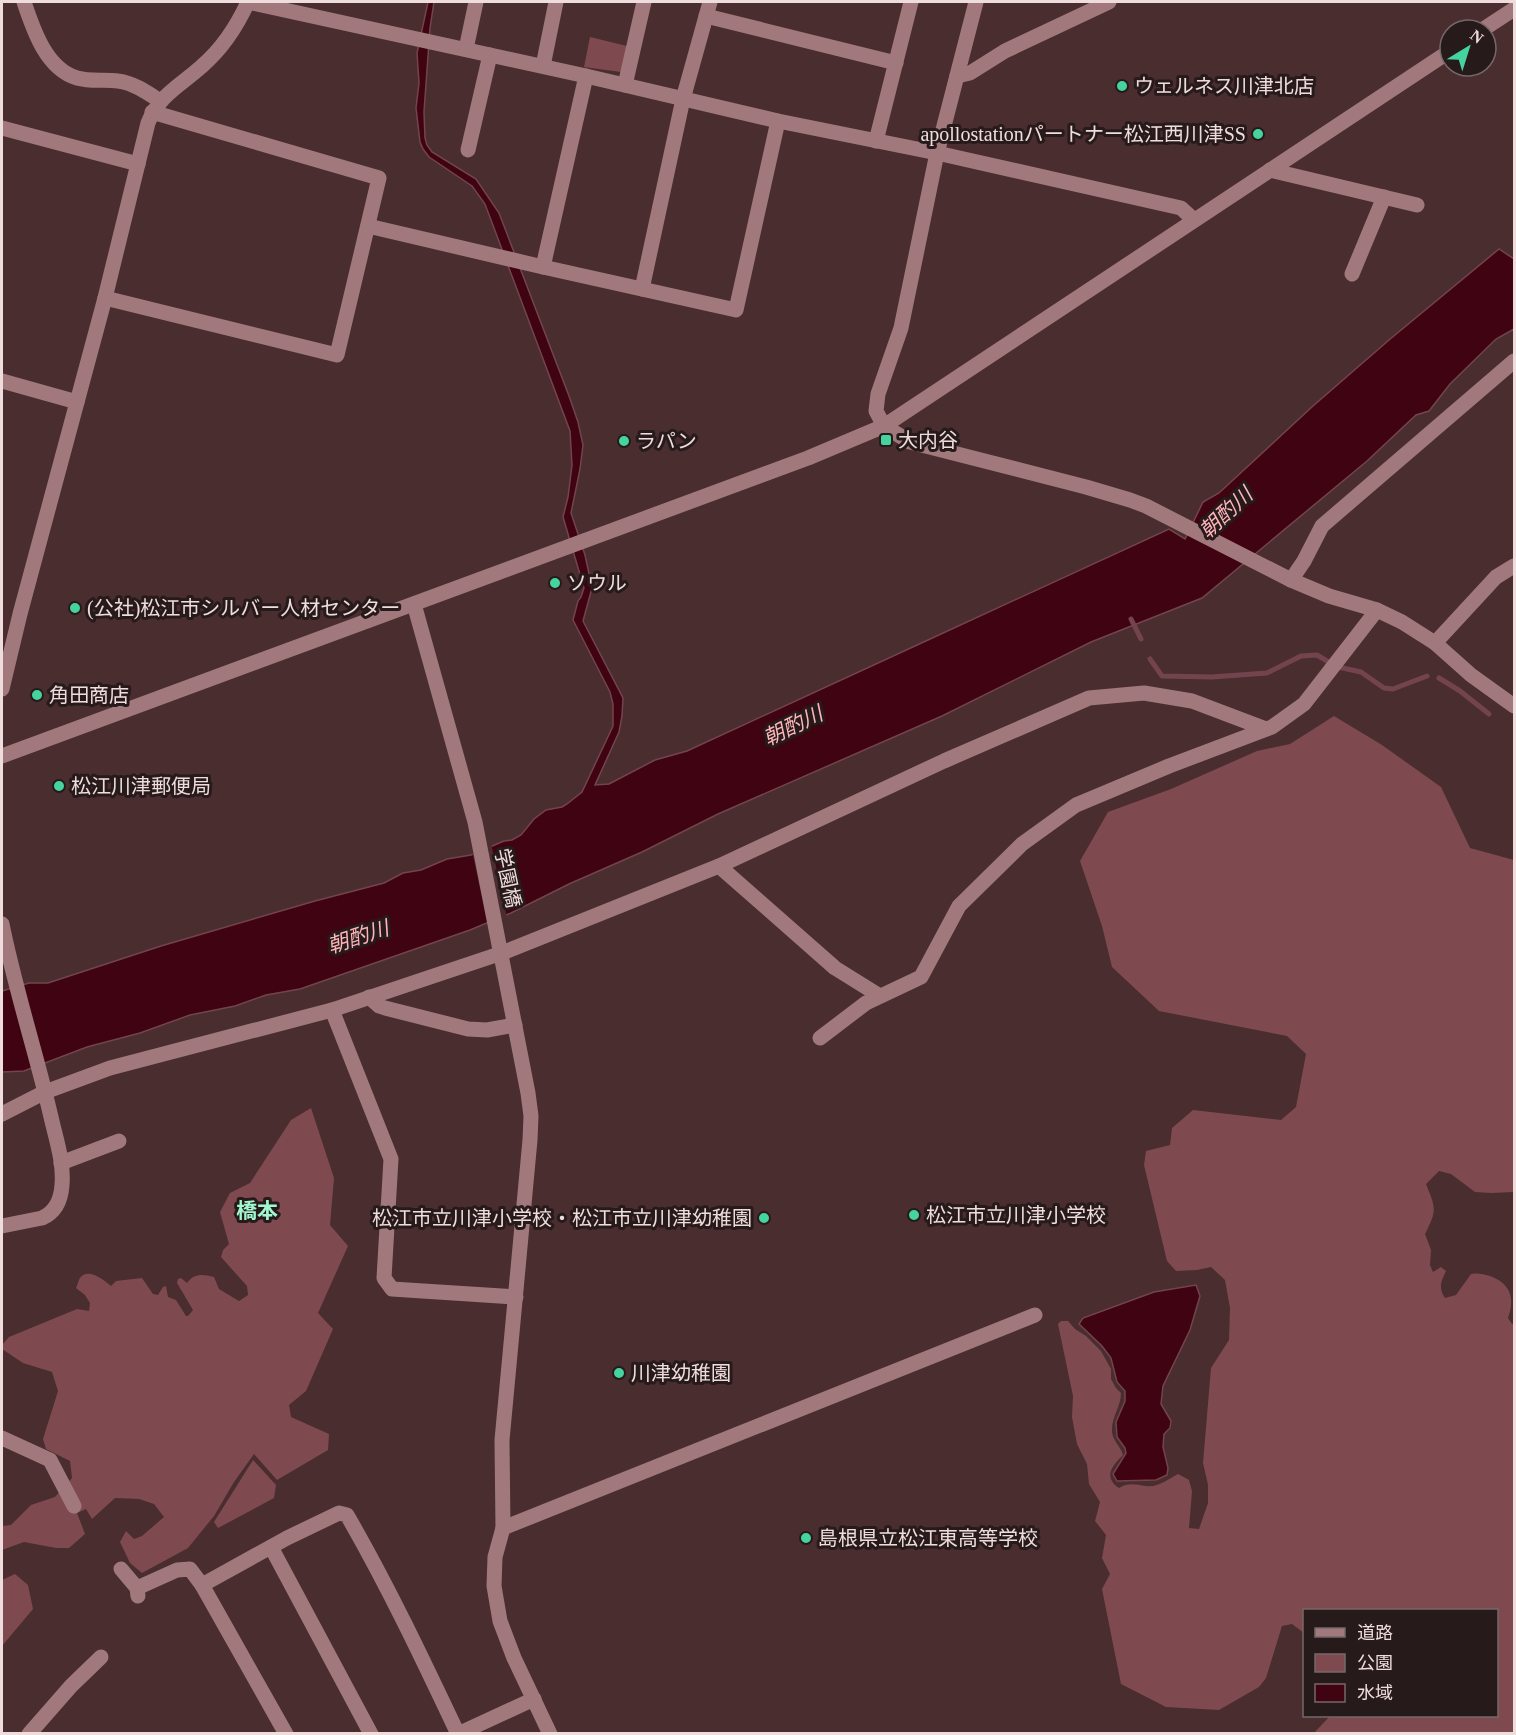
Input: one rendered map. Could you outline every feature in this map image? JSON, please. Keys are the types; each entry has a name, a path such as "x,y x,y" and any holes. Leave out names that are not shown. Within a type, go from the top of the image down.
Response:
{"street":[{"path":"24,2 48,58 57,67 76,78 131,84 148,93 156,107 379,178 337,355 105,298"},
{"path":"2,689 105,298 148,123 156,107 213,56 238,23 248,2 543,66 778,121 937,153 1181,208 1194,220"},
{"path":"466,49 476,2"},
{"path":"543,66 556,2"},
{"path":"625,85 644,2"},
{"path":"876,141 911,2"},
{"path":"976,2 937,153 901,328 878,394 876,411 884,426 910,442 1086,487 1146,506 1291,580 1329,596 1377,610 1402,622 1435,643 1472,675 1515,706"},
{"path":"957,76 970,73 1005,51 1109,2"},
{"path":"642,289 683,99 708,9 896,63"},
{"path":"1498,20 1515,9"},
{"path":"468,150 489,55"},
{"path":"2,756 808,458 884,426 1438,59"},
{"path":"543,267 586,76"},
{"path":"368,226 736,310 778,121"},
{"path":"2,128 138,164"},
{"path":"1270,170 1418,205"},
{"path":"1352,274 1384,197"},
{"path":"1291,580 1304,561 1322,526 1515,361"},
{"path":"2,381 77,402"},
{"path":"1435,643 1496,577 1515,566"},
{"name":"学園橋","path":"414,604 475,822 501,948 531,1116 502,1440 502,1528 495,1557 494,1586 500,1621 514,1658 550,1734"},
{"path":"820,1038 866,1003 921,977 959,906 1022,844 1076,805 1169,766 1272,727 1304,704 1377,610"},
{"path":"2,1114 43,1086 332,1010 369,998 719,866 944,761 1089,698 1144,693 1192,701 1266,729"},
{"path":"719,866 835,968 880,996"},
{"path":"2,924 10,964 61,1163 62,1186 54,1210 42,1218 2,1226"},
{"path":"369,998 385,1008 468,1029 487,1030 515,1025"},
{"path":"332,1010 391,1159 384,1278 392,1289 516,1297"},
{"path":"61,1163 119,1141"},
{"path":"502,1528 1035,1315"},
{"path":"6,1442 50,1460 74,1506"},
{"path":"202,1585 339,1513 347,1515 401,1614 458,1734 534,1699"},
{"path":"271,1547 371,1734"},
{"path":"121,1569 137,1592 177,1570 190,1569 202,1585 285,1734"},
{"path":"29,1734 71,1686 101,1657"}],"green space":[{"path":"590,37 627,46 621,72 584,67"},
{"path":"1334,716 1382,745 1441,787 1470,848 1514,860 1514,1192 1475,1192 1451,1174 1439,1171 1426,1184 1434,1209 1432,1220 1425,1234 1431,1250 1430,1265 1433,1272 1441,1267 1446,1271 1441,1284 1445,1298 1456,1295 1471,1274 1483,1274 1497,1279 1510,1292 1511,1304 1508,1318 1512,1324 1514,1323 1514,1733 1314,1733 1329,1717 1498,1717 1498,1609 1303,1609 1303,1632 1292,1624 1282,1626 1266,1678 1259,1687 1219,1710 1166,1707 1121,1684 1102,1589 1110,1574 1102,1558 1106,1535 1095,1521 1100,1502 1089,1484 1087,1464 1077,1444 1072,1417 1073,1396 1058,1324 1061,1321 1068,1321 1101,1351 1111,1369 1111,1379 1121,1393 1112,1432 1123,1455 1115,1463 1110,1476 1111,1480 1119,1488 1129,1484 1154,1486 1178,1474 1189,1480 1192,1491 1189,1528 1199,1529 1208,1503 1208,1485 1203,1463 1211,1368 1229,1340 1230,1308 1225,1280 1211,1267 1176,1271 1167,1261 1144,1165 1146,1151 1170,1145 1172,1128 1193,1110 1281,1120 1296,1107 1306,1054 1287,1036 1159,1011 1112,967 1102,926 1080,861 1108,812 1171,789 1257,751 1290,744"},
{"path":"311,1108 334,1178 330,1225 348,1246 318,1313 333,1329 306,1391 289,1405 291,1417 329,1434 328,1450 277,1480 254,1454 214,1516 188,1548 142,1573 130,1563 120,1542 126,1531 134,1539 142,1536 164,1517 154,1504 139,1499 115,1498 92,1519 86,1509 77,1513 85,1534 69,1548 24,1542 2,1550 2,1526 11,1525 31,1505 55,1497 72,1478 70,1461 46,1449 43,1439 58,1391 52,1372 23,1363 2,1349 2,1345 9,1337 77,1309 89,1311 90,1303 85,1295 76,1288 80,1278 87,1274 96,1276 111,1286 116,1281 142,1278 153,1294 158,1295 166,1286 168,1297 176,1300 186,1316 193,1310 177,1283 178,1279 181,1278 187,1283 196,1276 210,1276 214,1277 219,1289 239,1301 248,1295 247,1286 221,1257 223,1250 229,1244 220,1212 230,1193 250,1183 291,1120"},
{"path":"253,1460 276,1485 274,1498 218,1528 214,1522"},
{"path":"15,1574 28,1585 33,1609 2,1646 2,1580"}],"water":[{"name":"朝酌川","path":"428,2 434,2 424,112 427,145 432,152 476,179 499,213 569,396 583,445 571,513 585,555 592,588 583,621 623,698 619,732 595,785 609,784 655,760 687,751 1169,529 1185,539 1203,502 1219,493 1313,406 1499,249 1514,259 1514,329 1496,339 1450,384 1429,411 1416,415 1367,461 1202,598 1091,642 942,716 718,814 642,852 470,930 300,989 266,995 235,1006 190,1015 140,1033 87,1047 24,1071 2,1072 2,991 29,983 48,983 161,946 384,883 403,873 421,870 447,859 471,855 504,841 512,840 521,835 534,819 546,810 562,807 582,792 613,726 613,704 610,692 573,620 584,588 563,517 572,465 570,431 485,204 472,186 429,157 420,142 416,108 419,83 417,53"},
{"path":"1196,1285 1200,1296 1190,1330 1163,1386 1161,1404 1171,1421 1170,1428 1164,1434 1163,1447 1168,1468 1167,1475 1156,1480 1117,1481 1113,1474 1126,1453 1117,1437 1116,1422 1125,1401 1125,1391 1117,1382 1111,1358 1079,1324 1083,1318 1154,1292"}],"pier":[{"path":"491,843 507,918 488,926 472,851"}],"waterway":[{"path":"1131,619 1141,639"},
{"path":"1150,659 1162,676 1212,677 1267,673 1301,656 1317,655 1327,661"},
{"path":"1338,667 1361,672 1384,688 1393,689 1427,676"},
{"path":"1439,678 1489,714"}],"place":[{"name":"ウェルネス川津北店","path":"1122,86"},
{"name":"apollostationパートナー松江西川津SS","path":"1258,134"},
{"name":"大内谷","path":"886,440"},
{"name":"ラパン","path":"624,441"},
{"name":"ソウル","path":"555,583"},
{"name":"(公社)松江市シルバー人材センター","path":"75,608"},
{"name":"角田商店","path":"37,695"},
{"name":"松江川津郵便局","path":"59,786"},
{"name":"松江市立川津小学校","path":"914,1215"},
{"name":"松江市立川津小学校・松江市立川津幼稚園","path":"764,1218"},
{"name":"川津幼稚園","path":"619,1373"},
{"name":"島根県立松江東高等学校","path":"806,1538"}],"district":[{"name":"橋本","path":"257,1211"}]}
